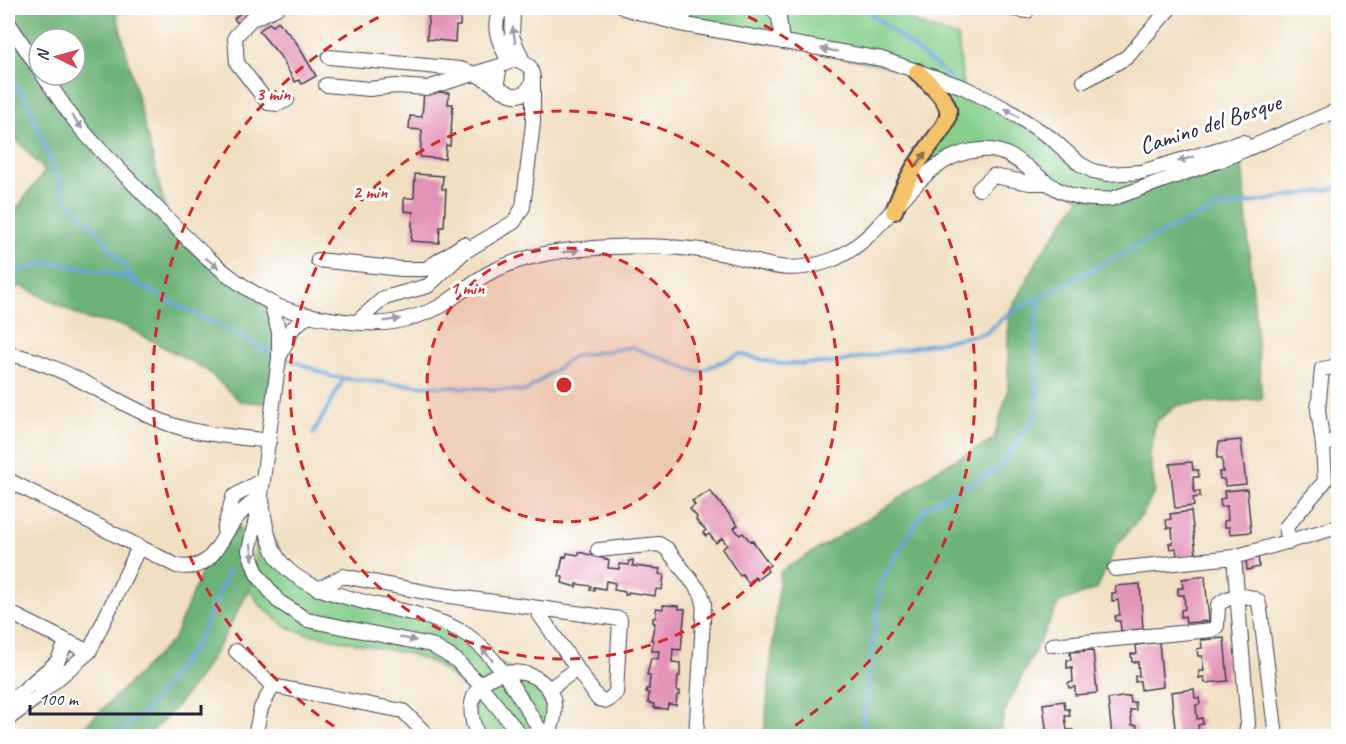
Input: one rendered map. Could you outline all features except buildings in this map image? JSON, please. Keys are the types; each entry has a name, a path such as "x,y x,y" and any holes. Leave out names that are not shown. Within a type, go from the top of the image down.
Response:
{"main road":[{"path":"894,211 918,162 942,132 948,119 948,107 942,94 917,72"}],"street":[{"path":"261,8 235,37 237,63 268,103 278,104 287,100"},
{"path":"250,20 277,8"},
{"path":"501,90 497,82 504,63 496,35 498,13 503,8"},
{"path":"318,260 402,269 426,269 465,243 498,234 514,222 523,207 532,123 533,78 512,36 513,14 508,8"},
{"name":"Camino del Bosque","path":"624,8 680,24 882,59 963,87 1008,110 1051,138 1080,164 1107,174 1141,172 1217,151 1338,102"},
{"path":"680,24 688,8"},
{"path":"772,8 779,17 782,42"},
{"path":"1008,8 1027,11"},
{"path":"1084,81 1127,57 1170,8"},
{"path":"8,22 27,51"},
{"path":"329,57 460,69 474,73 514,96 532,123"},
{"path":"326,85 369,89 396,86 427,88 452,82 504,63 524,61"},
{"path":"514,96 530,87 533,78"},
{"path":"52,87 80,127 209,261 271,303 308,316 391,322 437,308 490,272 526,258 581,249 677,247 717,252 779,269 804,268 852,251 941,162 963,153 984,149 1010,155 1047,183 1067,194 1092,200 1127,195 1221,160 1338,110"},
{"path":"979,189 993,176 1030,183 1047,183"},
{"path":"358,321 384,298 428,286 482,239"},
{"path":"271,303 279,332 279,358 261,495 249,551 257,574 278,601 307,620 431,645 456,660 480,685 521,736"},
{"path":"279,358 292,329 308,316"},
{"path":"8,354 44,364 167,424 194,431 269,441"},
{"path":"1289,542 1286,527 1325,481 1318,410 1322,369 1338,366"},
{"path":"1323,446 1338,438"},
{"path":"221,541 232,497 263,479"},
{"path":"8,480 139,548 177,566 189,568 206,562 221,541 239,526 261,495"},
{"path":"261,495 273,550 291,574 318,589 447,623 481,648 501,672 546,736 555,720 553,698 549,689 541,681 522,671 501,672 480,685 471,702 471,721 478,736"},
{"path":"1115,569 1234,558 1338,527"},
{"path":"598,550 659,544 667,549 701,593 705,616 696,736"},
{"path":"25,697 89,652 139,548"},
{"path":"1234,558 1248,724 1245,736"},
{"path":"318,589 343,576 435,594 620,619 616,693 607,701 598,699 535,608"},
{"path":"1052,645 1212,630 1218,622 1218,605 1238,596 1252,597 1258,601 1260,609 1276,736"},
{"path":"8,612 89,652"},
{"path":"8,719 57,662 67,641"},
{"path":"236,651 273,686 403,711 428,736"},
{"path":"549,689 577,669"},
{"path":"255,736 261,708 273,686"}],"green space":[{"path":"8,8 115,8 168,219 271,303 279,332 273,404 240,401 205,369 123,325 86,319 22,286 8,290 8,220 45,171 8,131"},
{"path":"688,8 902,8 917,24 958,37 963,87 1107,174 1217,151 1127,195 1080,198 1010,155 963,153 894,211 948,119 917,72 680,24"},
{"path":"1241,152 1262,399 1178,405 1155,423 1150,456 1155,491 1142,515 1116,546 1097,589 1059,602 1004,713 1000,736 764,736 780,572 892,504 935,471 994,439 1008,391 1008,314 1040,256 1080,198 1111,199"},
{"path":"266,524 291,574 447,623 490,658 549,689 548,736 478,736 474,695 434,663 410,654 305,633 285,626 260,605 249,589 257,574 253,525"},
{"path":"239,526 257,574 210,661 181,701 147,736 75,736 173,640 206,562 221,541"}],"waterway":[{"path":"864,8 950,77"},
{"path":"8,77 26,98 65,197 103,238 136,282"},
{"path":"286,358 333,377 396,384 526,391 574,356 632,347 699,372 739,354 781,364 834,363 986,333 1008,314 1163,232 1215,209 1338,188"},
{"path":"8,272 53,262 119,275 272,353"},
{"path":"861,736 881,581 926,507 1000,467 1037,413 1035,326 1040,297"},
{"path":"313,434 344,378"},
{"path":"112,736 148,709 199,639 228,572"}]}
